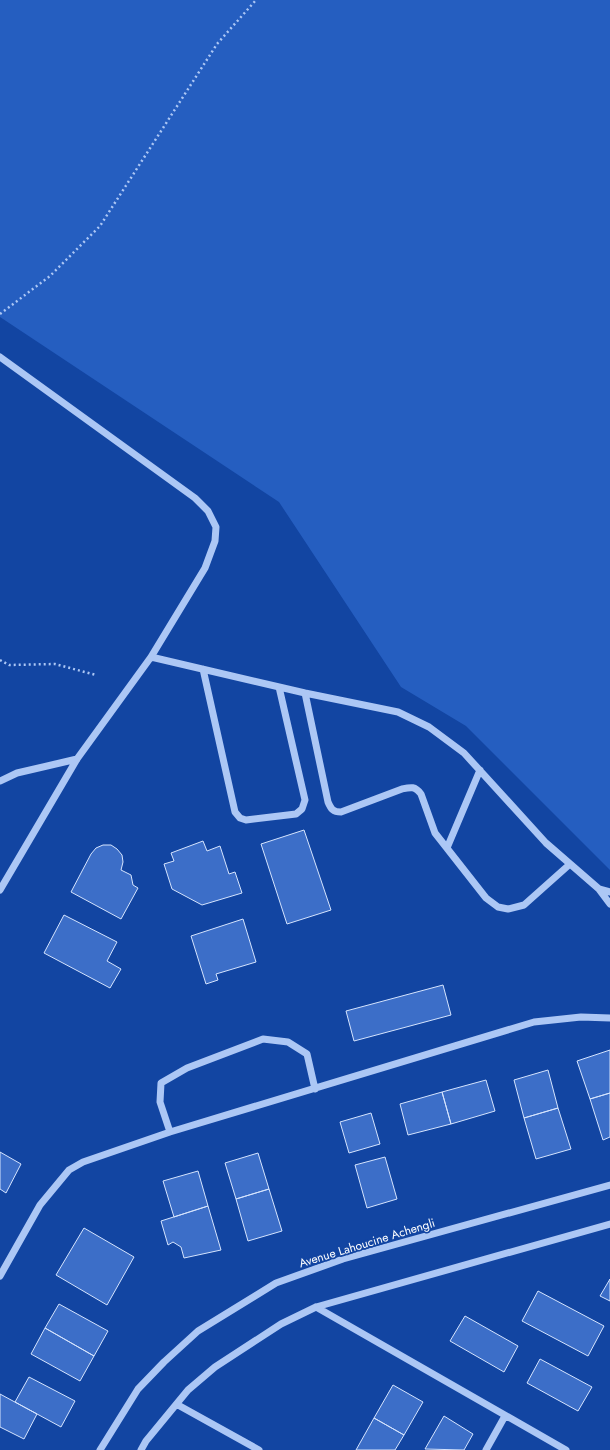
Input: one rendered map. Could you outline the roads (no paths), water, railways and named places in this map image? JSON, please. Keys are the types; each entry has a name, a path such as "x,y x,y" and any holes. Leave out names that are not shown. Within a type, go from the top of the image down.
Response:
{"street":[{"path":"0,357 195,498 208,512 216,527 215,541 205,568 151,657 77,759 0,890"},
{"path":"151,657 305,693 398,712 429,727 464,753 546,843 597,887 610,904"},
{"path":"203,669 235,812 240,818 246,820 296,814 302,809 305,800 279,687"},
{"path":"305,693 328,802 331,809 336,812 341,812 402,789 412,787 416,789 421,794 435,833 486,898 498,907 508,909 524,904 570,864"},
{"path":"0,781 17,773 77,759"},
{"path":"447,848 480,770"},
{"path":"597,887 610,892"},
{"path":"0,1276 40,1205 69,1170 97,1157 170,1132 534,1022 581,1017 610,1018"},
{"path":"170,1132 160,1102 161,1083 187,1068 263,1039 288,1042 306,1054 315,1089"},
{"name":"Avenue Lahoucine Achengli","path":"100,1450 138,1389 164,1362 198,1331 276,1283 343,1259 610,1185"},
{"path":"141,1450 146,1440 178,1404 188,1390 215,1367 281,1324 316,1307 610,1224"},
{"path":"316,1307 566,1450"},
{"path":"178,1404 259,1450"},
{"path":"486,1450 505,1416"}]}
